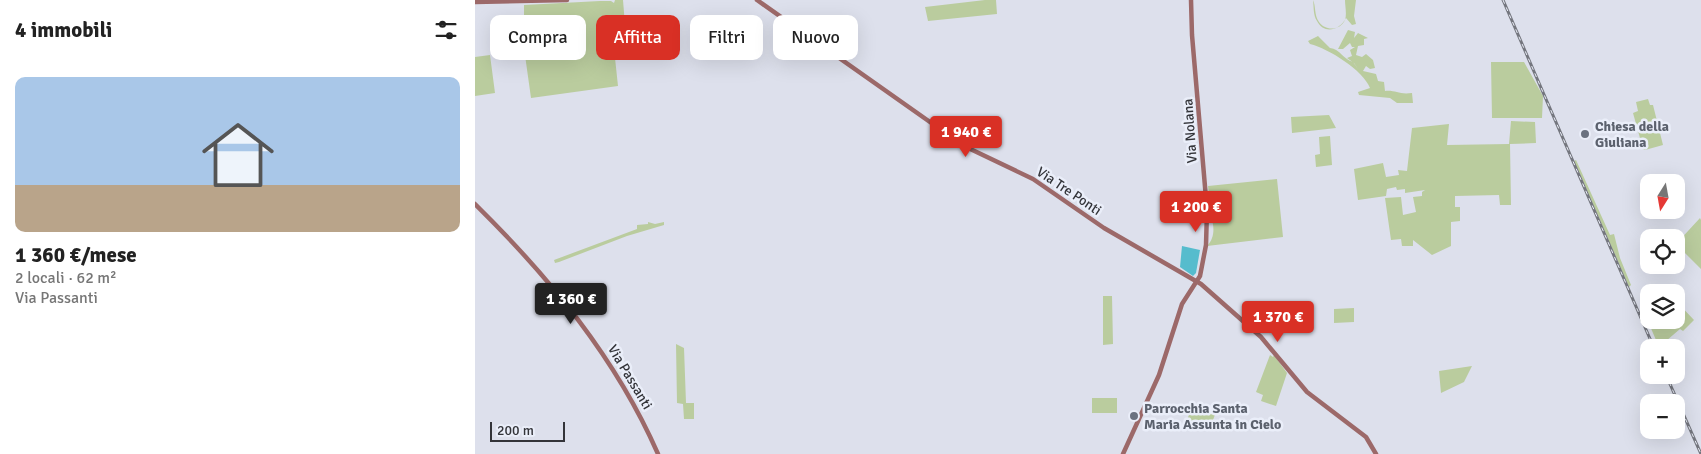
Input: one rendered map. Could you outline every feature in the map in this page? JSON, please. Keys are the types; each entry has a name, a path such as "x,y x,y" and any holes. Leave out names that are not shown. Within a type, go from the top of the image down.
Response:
{"street":[{"path":"475,2 567,0"},
{"name":"Via Tre Ponti","path":"757,0 964,146 1033,179 1104,228 1165,261 1197,282 1261,337 1307,392 1367,437 1376,454"},
{"name":"Via Nolana","path":"1123,454 1159,375 1182,304 1197,282 1206,245 1207,210 1191,35 1191,0"},
{"name":"Via Passanti","path":"475,204 532,262 582,323 638,411 659,454"}],"green space":[{"path":"615,0 623,0 624,15 596,15 596,60 615,60 618,86 531,98 526,60 586,60 586,15 524,15 524,5 600,1 611,1 614,3"},
{"path":"996,0 997,14 928,21 925,7"},
{"path":"1313,0 1319,22 1325,27 1336,28 1328,29 1320,25 1315,16"},
{"path":"1345,0 1356,0 1354,16 1356,24 1352,25 1345,19"},
{"path":"1348,30 1355,32 1354,38 1358,33 1368,38 1364,39 1364,45 1358,46 1356,55 1362,57 1366,54 1373,60 1375,68 1370,69 1366,66 1363,71 1376,74 1378,81 1384,82 1385,91 1412,93 1413,103 1397,103 1390,98 1359,95 1358,92 1370,88 1360,74 1345,61 1326,50 1310,44 1308,41 1318,36 1330,48 1337,50 1347,59 1352,62 1347,58 1352,56 1350,50 1355,47 1352,47 1350,43 1343,49 1338,49"},
{"path":"490,55 495,93 475,96 475,57"},
{"path":"1491,62 1524,62 1543,96 1542,118 1492,118"},
{"path":"1648,99 1650,105 1653,105 1663,145 1645,150 1643,149 1633,113 1638,111 1636,102"},
{"path":"1329,115 1336,128 1292,133 1291,117"},
{"path":"1511,121 1535,122 1536,143 1510,144 1511,205 1500,205 1499,195 1455,196 1455,207 1460,207 1460,221 1451,222 1451,246 1432,255 1413,240 1413,246 1402,246 1401,239 1391,240 1385,198 1401,197 1403,215 1416,212 1413,197 1422,196 1422,192 1425,190 1405,193 1405,189 1397,190 1396,187 1387,189 1386,196 1358,200 1354,169 1383,163 1386,177 1399,175 1398,170 1407,171 1412,128 1449,124 1447,145 1509,144"},
{"path":"1330,136 1332,165 1316,167 1315,155 1320,154 1319,137"},
{"path":"1576,160 1610,235 1614,234 1620,258 1631,285 1629,287 1574,161"},
{"path":"1277,179 1283,237 1207,246 1213,233 1211,218 1207,208 1210,203 1208,186"},
{"path":"1700,218 1701,269 1685,253 1685,234"},
{"path":"648,222 655,224 664,222 664,225 627,236 555,263 554,260 637,229 637,225 648,224"},
{"path":"1103,296 1112,296 1113,344 1103,345"},
{"path":"1354,308 1354,322 1334,323 1334,309"},
{"path":"1685,310 1694,320 1685,329"},
{"path":"1651,329 1680,329 1668,339 1656,339"},
{"path":"676,344 684,348 686,403 694,403 694,419 684,419 683,404 677,403"},
{"path":"1270,355 1273,357 1274,355 1287,373 1276,406 1261,401 1263,395 1256,392"},
{"path":"1472,366 1464,382 1441,393 1439,371"},
{"path":"1092,398 1117,398 1117,413 1092,413"},
{"path":"1193,404 1216,412 1210,428 1187,420"}],"water":[{"path":"1182,246 1200,250 1196,273 1193,276 1180,267"}],"railway":[{"path":"1503,0 1650,339"},
{"path":"1670,384 1701,454"}],"place":[{"name":"Chiesa della Giuliana","path":"1585,134"},
{"name":"Parrocchia Santa Maria Assunta in Cielo","path":"1134,416"}]}
